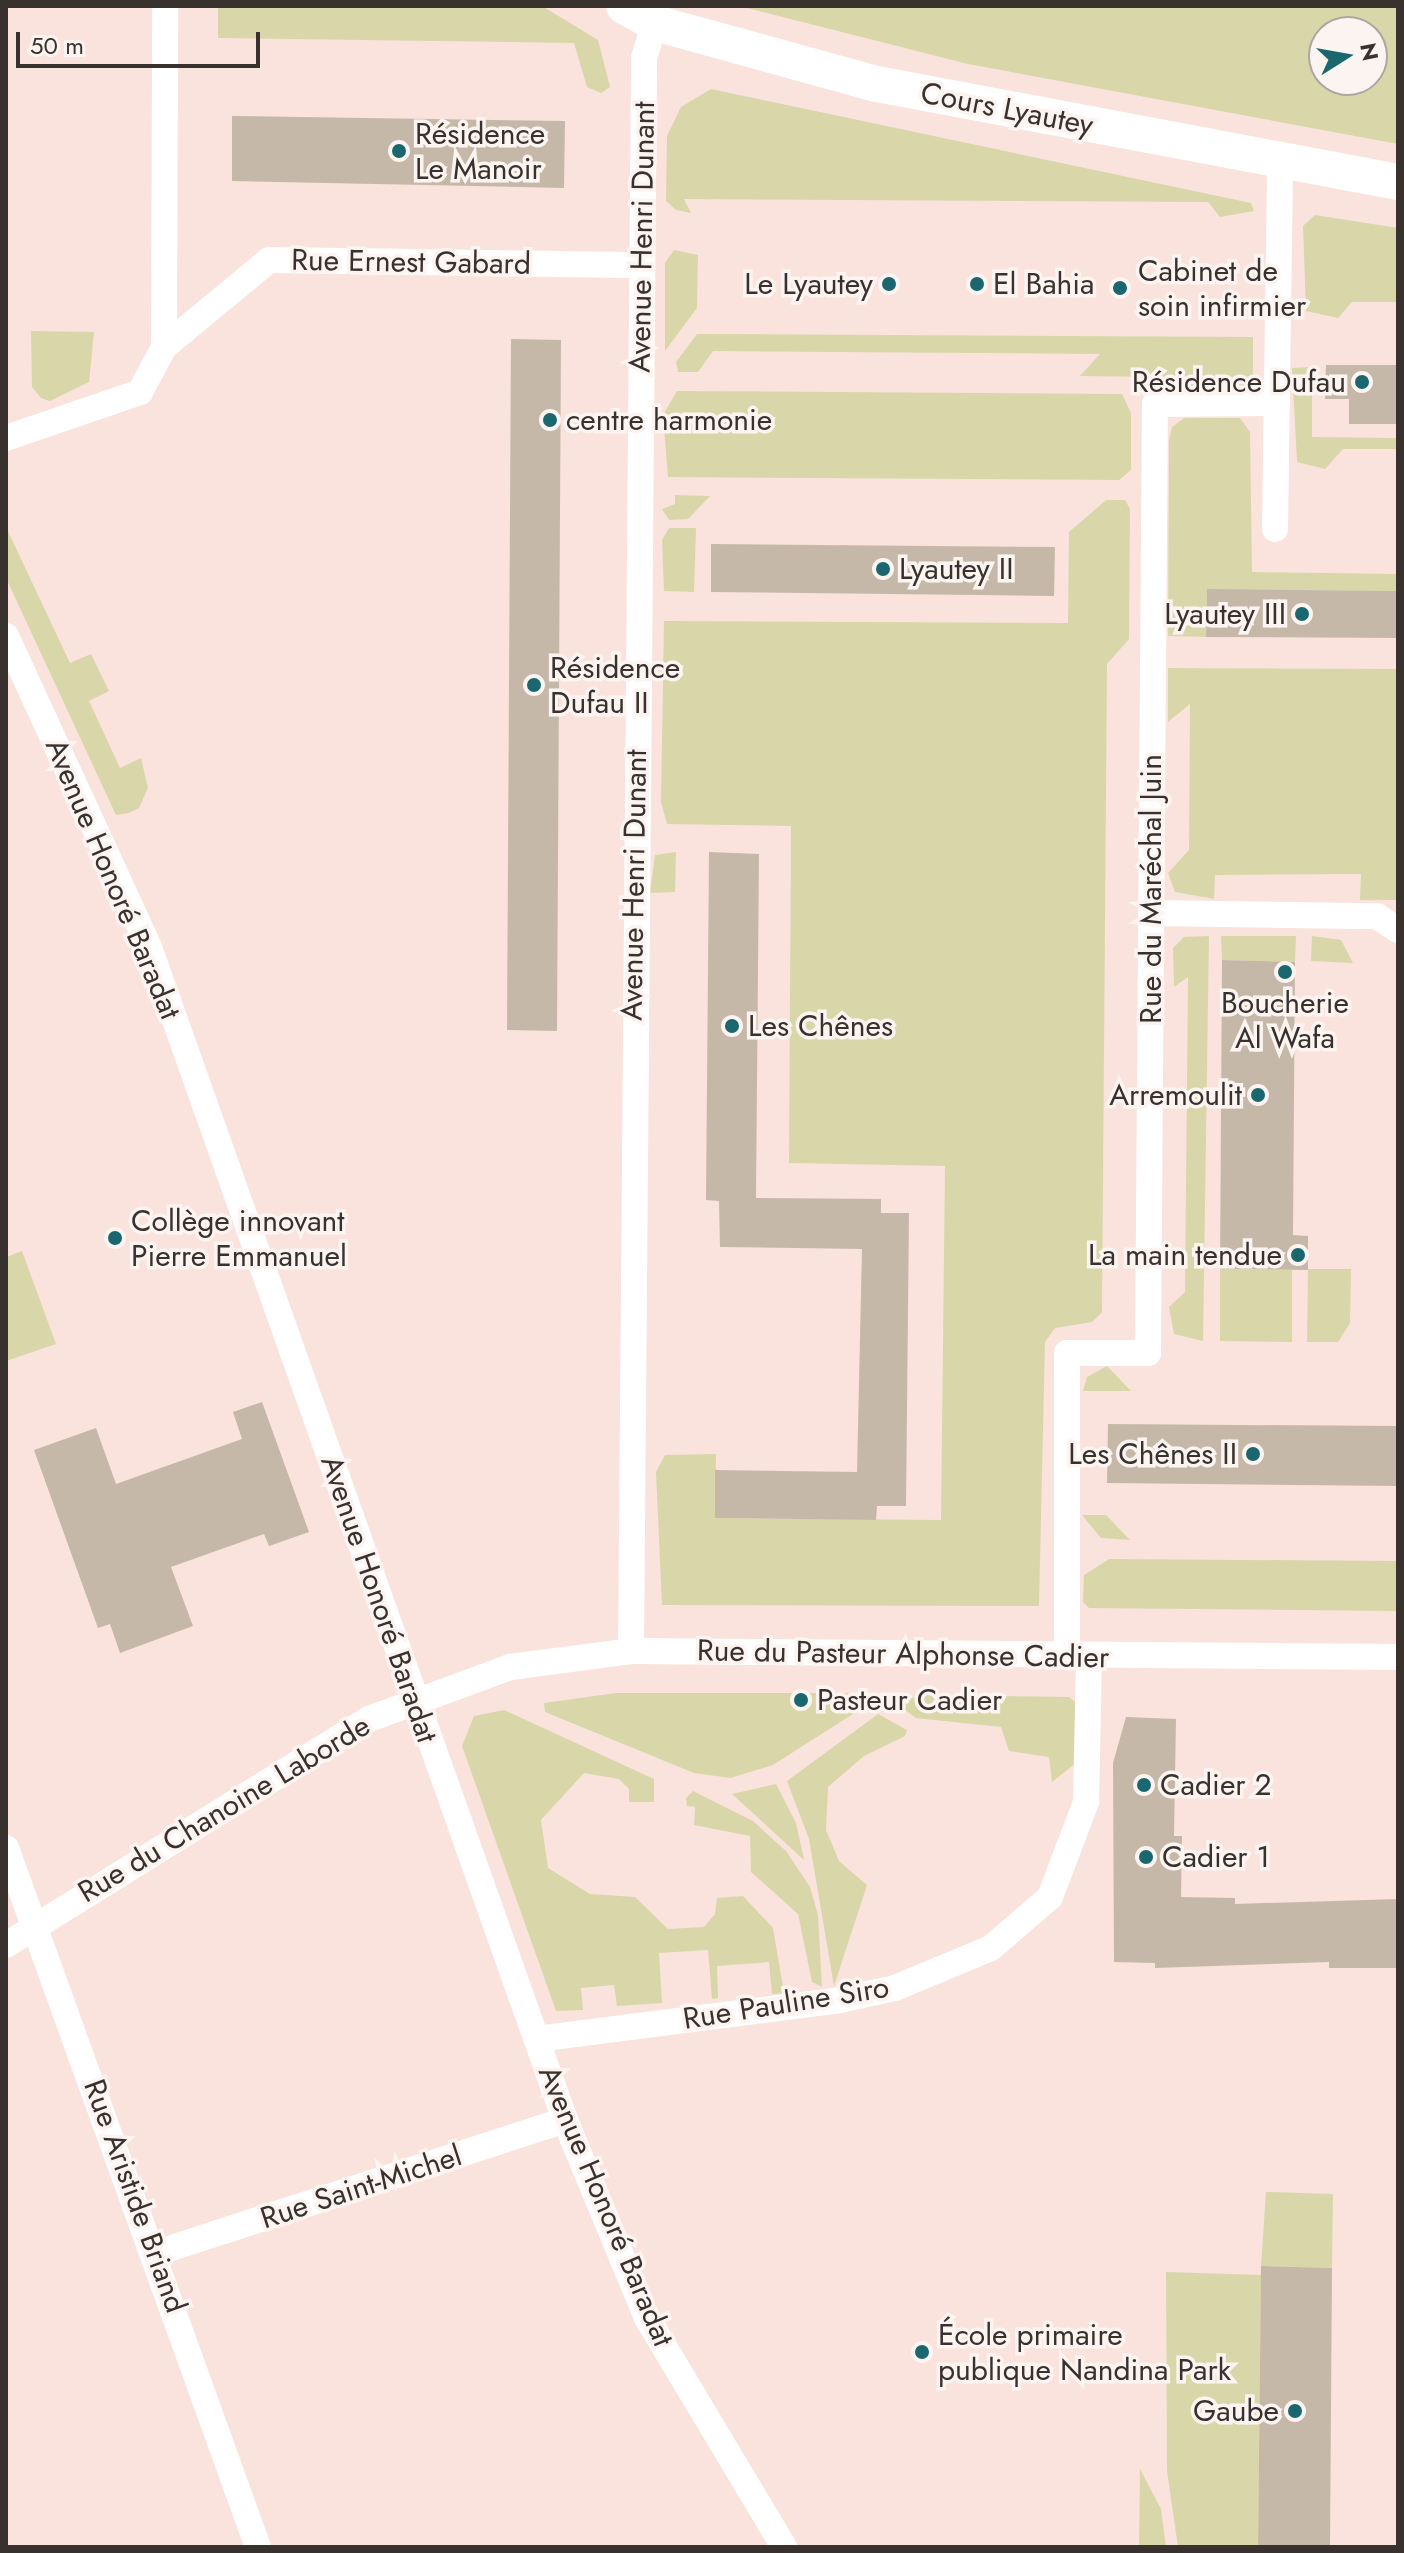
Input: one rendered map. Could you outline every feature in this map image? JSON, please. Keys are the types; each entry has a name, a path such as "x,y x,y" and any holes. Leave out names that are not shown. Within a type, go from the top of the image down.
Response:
{"main road":[{"name":"Cours Lyautey","path":"624,6 655,23 877,84 1280,163 1398,182"}],"street":[{"path":"164,347 165,6"},
{"name":"Avenue Henri Dunant","path":"631,1651 644,58 655,23"},
{"path":"1275,529 1280,163"},
{"name":"Rue Ernest Gabard","path":"6,438 140,392 164,347 269,260 642,265"},
{"name":"Rue du Maréchal Juin","path":"1078,1655 1067,1353 1148,1353 1155,404 1277,403"},
{"name":"Avenue Honoré Baradat","path":"6,636 149,947 565,2120 647,2318 784,2547"},
{"path":"1151,913 1377,916 1398,930"},
{"name":"Rue du Pasteur Alphonse Cadier","path":"414,1700 510,1667 631,1651 1398,1657"},
{"name":"Rue Pauline Siro","path":"537,2039 835,2001 895,1988 991,1948 1050,1897 1086,1802 1078,1655"},
{"name":"Rue du Chanoine Laborde","path":"6,1945 369,1719 414,1700"},
{"name":"Rue Aristide Briand","path":"6,1848 37,1924 156,2253 258,2547"},
{"name":"Rue Saint-Michel","path":"156,2253 565,2120"}],"shaded area":[{"path":"218,6 542,6 598,40 610,87 601,93 587,87 574,43 218,38"},
{"path":"739,6 1398,6 1398,144 968,64"},
{"path":"711,89 1251,203 1254,211 1220,217 1208,202 684,199 691,213 676,210 666,201 667,136 681,107"},
{"path":"1315,215 1398,228 1398,302 1352,302 1338,318 1306,311 1303,226"},
{"path":"674,250 698,255 697,308 665,351 665,263"},
{"path":"31,331 94,332 89,382 50,401 41,398 32,387"},
{"path":"697,334 1253,337 1253,384 1175,389 1164,377 1080,376 1100,354 713,351 698,372 678,372 676,362"},
{"path":"1312,367 1312,437 1398,438 1398,449 1343,449 1325,469 1297,462 1292,368"},
{"path":"677,391 1122,394 1131,413 1131,470 1119,480 668,477 663,415"},
{"path":"1184,418 1240,418 1250,432 1252,572 1398,574 1398,591 1207,590 1206,637 1168,636 1169,440 1172,427"},
{"path":"675,495 710,496 688,519 669,520 662,509 675,504"},
{"path":"1106,500 1125,500 1130,509 1129,639 1107,664 1102,1312 1092,1322 1055,1328 1045,1342 1039,1606 662,1605 656,1472 665,1455 716,1454 715,1518 941,1520 945,1166 789,1163 791,826 667,824 661,802 664,621 1068,623 1069,532"},
{"path":"6,527 70,663 91,654 109,691 89,701 120,768 141,758 148,788 139,808 129,813 116,815 6,578"},
{"path":"669,528 696,528 694,592 664,591 662,540"},
{"path":"1168,668 1398,669 1398,900 1360,900 1361,874 1215,875 1214,899 1175,892 1168,873 1189,850 1190,704 1168,722"},
{"path":"676,852 675,892 650,893 655,855"},
{"path":"1209,936 1203,1341 1174,1334 1169,1307 1185,1292 1188,977 1174,987 1173,948 1184,937"},
{"path":"1221,936 1296,936 1295,962 1222,960"},
{"path":"1312,936 1341,940 1353,963 1311,961"},
{"path":"22,1251 56,1344 6,1361 6,1257"},
{"path":"1220,1269 1292,1270 1292,1342 1220,1341"},
{"path":"1308,1269 1351,1269 1350,1323 1338,1342 1307,1342"},
{"path":"1107,1366 1131,1391 1083,1391 1087,1377"},
{"path":"1082,1515 1106,1515 1130,1540 1101,1538"},
{"path":"1109,1559 1398,1561 1398,1611 1089,1608 1083,1602 1084,1575"},
{"path":"616,1693 854,1693 860,1701 859,1710 773,1765 730,1778 694,1773 545,1712 544,1703"},
{"path":"920,1695 1069,1697 1076,1703 1076,1763 1052,1782 1049,1757 1009,1751 1001,1727 916,1718 897,1704"},
{"path":"504,1710 654,1779 654,1802 629,1802 629,1789 619,1779 584,1773 541,1820 548,1868 590,1894 635,1897 668,1929 704,1927 715,1914 717,1898 743,1896 773,1928 784,1993 772,1994 769,1962 717,1966 718,1998 712,1999 708,1950 659,1953 662,2003 617,2006 614,1985 581,1988 583,2010 556,2011 462,1746 474,1716"},
{"path":"878,1714 907,1730 905,1736 864,1756 828,1787 826,1830 839,1861 867,1885 834,1986 809,1839 787,1781"},
{"path":"776,1784 796,1823 804,1860 732,1794"},
{"path":"693,1791 753,1821 786,1851 810,1887 818,1915 822,1987 812,1982 798,1914 751,1872 750,1836 694,1825 695,1807 687,1806 686,1798"},
{"path":"1266,2192 1333,2194 1332,2268 1261,2266"},
{"path":"1166,2272 1261,2275 1258,2547 1178,2547 1167,2471"},
{"path":"1140,2469 1161,2509 1166,2547 1139,2547"}],"building":[{"name":"Résidence Le Manoir","path":"232,116 565,121 564,188 232,181"},
{"name":"Résidence Dufau II","path":"511,339 561,340 557,1031 507,1030"},
{"name":"Résidence Dufau","path":"1326,365 1398,365 1398,424 1349,424 1349,399 1325,399"},
{"name":"Lyautey II","path":"711,544 1055,547 1054,596 711,592"},
{"name":"Lyautey III","path":"1207,589 1398,591 1398,638 1206,637"},
{"name":"Les Chênes","path":"709,852 759,854 756,1198 881,1199 881,1213 909,1213 906,1506 877,1506 876,1520 715,1518 715,1470 857,1472 862,1249 720,1247 719,1201 706,1200"},
{"name":"Arremoulit","path":"1222,960 1295,962 1293,1235 1308,1236 1308,1270 1220,1269"},
{"path":"262,1402 309,1532 269,1546 264,1534 171,1567 193,1626 120,1653 110,1624 98,1628 34,1450 96,1428 116,1484 242,1439 233,1412"},
{"name":"Les Chênes II","path":"1108,1424 1398,1426 1398,1486 1107,1483"},
{"name":"Cadier 1","path":"1126,1717 1176,1719 1174,1836 1182,1836 1181,1897 1235,1898 1235,1904 1398,1899 1396,1968 1329,1968 1329,1962 1155,1968 1155,1963 1114,1962 1113,1763"},
{"name":"Gaube","path":"1261,2266 1332,2268 1330,2547 1258,2547"}],"place":[{"name":"Résidence Le Manoir","path":"399,151"},
{"name":"Le Lyautey","path":"889,284"},
{"name":"El Bahia","path":"977,284"},
{"name":"Cabinet de soin infirmier","path":"1120,288"},
{"name":"Résidence Dufau","path":"1362,382"},
{"name":"centre harmonie","path":"550,420"},
{"name":"Lyautey II","path":"883,569"},
{"name":"Lyautey III","path":"1302,614"},
{"name":"Résidence Dufau II","path":"534,685"},
{"name":"Boucherie Al Wafa","path":"1285,972"},
{"name":"Les Chênes","path":"732,1026"},
{"name":"Arremoulit","path":"1258,1095"},
{"name":"Collège innovant Pierre Emmanuel","path":"115,1238"},
{"name":"La main tendue","path":"1298,1255"},
{"name":"Les Chênes II","path":"1253,1454"},
{"name":"Pasteur Cadier","path":"801,1700"},
{"name":"Cadier 2","path":"1144,1785"},
{"name":"Cadier 1","path":"1146,1857"},
{"name":"École primaire publique Nandina Park","path":"922,2352"},
{"name":"Gaube","path":"1295,2411"}]}
